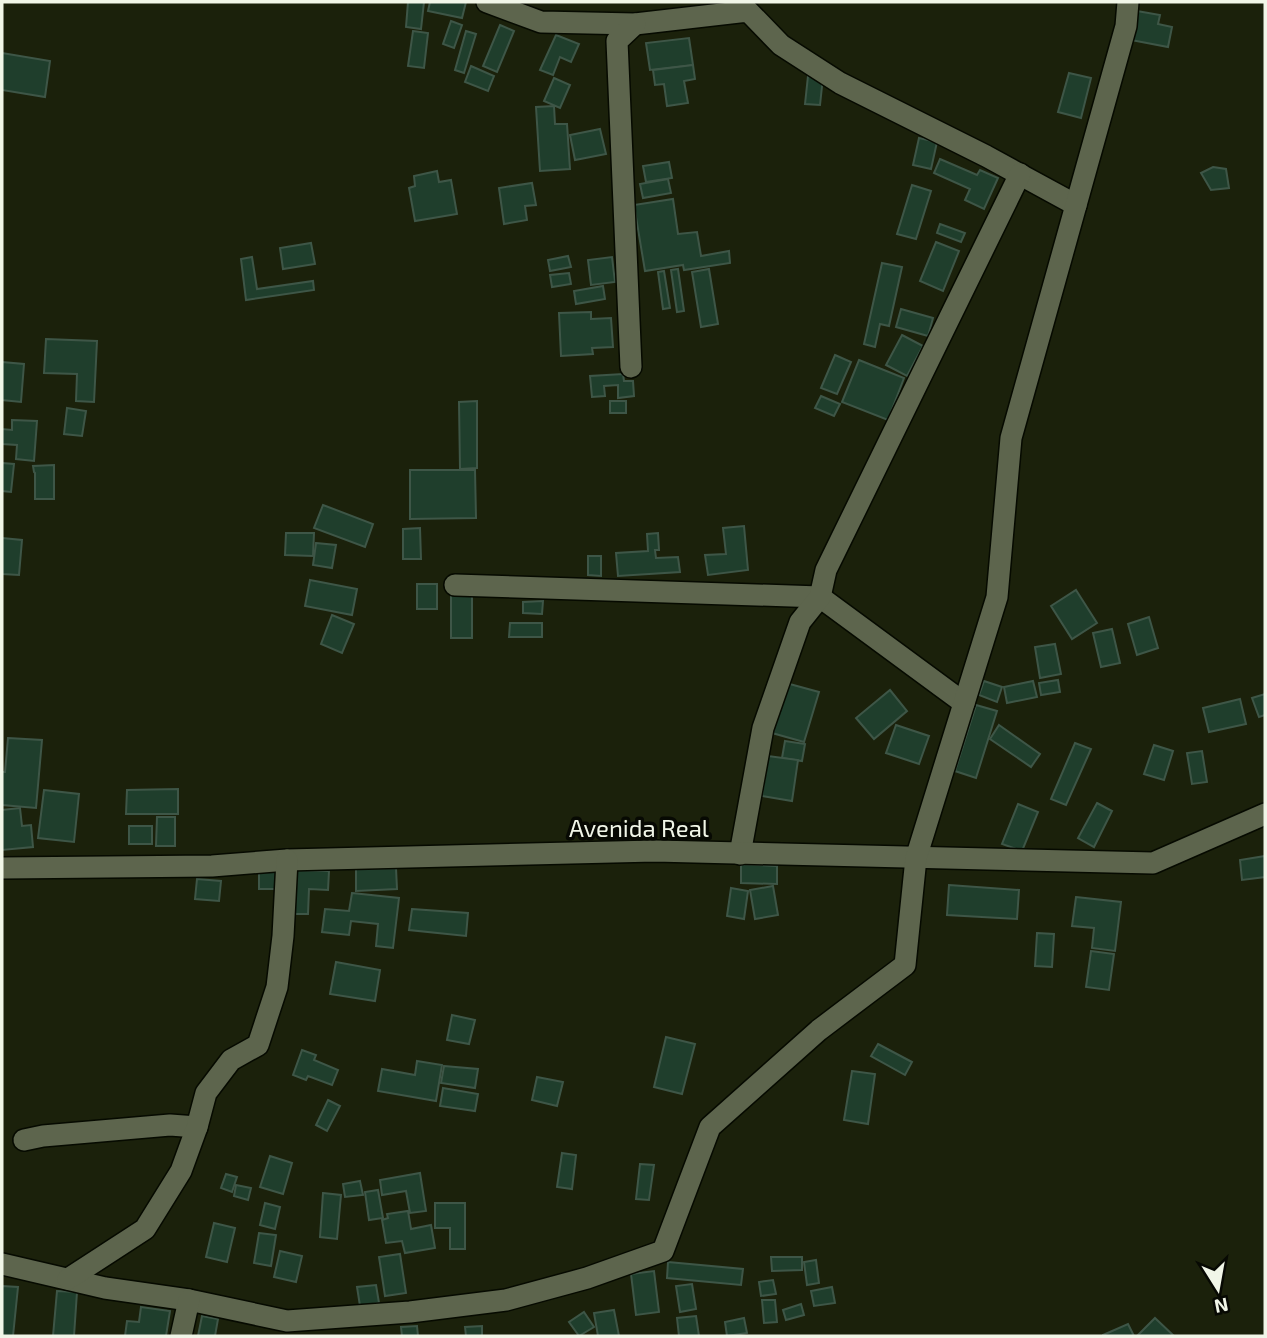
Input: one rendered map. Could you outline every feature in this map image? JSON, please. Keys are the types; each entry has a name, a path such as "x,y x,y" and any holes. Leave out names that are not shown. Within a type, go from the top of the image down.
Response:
{"street":[{"path":"487,2 541,22 635,24 748,12 781,45 841,83 1076,205"},
{"path":"2,1264 106,1288 189,1300 287,1321 410,1312 506,1300 587,1278 663,1251 710,1127 819,1030 905,965 916,858 998,597 1010,438 1126,26 1128,2"},
{"path":"631,367 617,41 635,24"},
{"path":"740,854 763,728 800,622 820,597 826,570 1020,174"},
{"path":"456,585 820,597 964,703"},
{"name":"Avenida Real","path":"2,868 212,866 287,860 655,851 1153,863 1265,814"},
{"path":"68,1279 145,1229 181,1171 206,1093 231,1060 258,1045 277,986 287,860"},
{"path":"24,1140 170,1125 197,1127"},
{"path":"181,1336 189,1300"}],"building":[{"path":"408,2 424,2 421,29 406,27"},
{"path":"430,2 466,2 462,18 428,11"},
{"path":"1137,11 1160,15 1158,24 1172,27 1168,47 1131,40"},
{"path":"451,21 462,25 454,48 443,44"},
{"path":"500,25 514,31 497,72 483,66"},
{"path":"413,31 428,33 424,68 408,66"},
{"path":"466,31 476,34 464,73 455,70"},
{"path":"556,35 579,44 571,62 560,57 553,75 540,70"},
{"path":"689,38 693,65 650,70 646,43"},
{"path":"2,53 50,61 45,97 2,90"},
{"path":"693,65 695,79 684,81 688,103 667,106 664,84 655,85 653,70"},
{"path":"471,66 494,76 488,91 465,82"},
{"path":"1069,73 1091,78 1081,118 1058,112"},
{"path":"808,76 823,77 820,105 805,104"},
{"path":"554,78 570,85 560,108 544,101"},
{"path":"554,106 555,124 567,124 570,169 540,171 536,107"},
{"path":"600,129 606,154 575,160 570,135"},
{"path":"919,138 937,142 931,169 913,165"},
{"path":"940,159 977,175 980,170 998,178 984,209 965,200 970,189 934,173"},
{"path":"669,162 672,178 646,182 643,166"},
{"path":"1213,167 1226,169 1229,188 1211,190 1201,173"},
{"path":"437,171 439,182 451,180 457,214 415,221 409,188 415,186 414,176"},
{"path":"668,179 671,193 643,198 640,184"},
{"path":"532,183 536,205 525,206 527,220 504,224 499,188"},
{"path":"912,185 931,191 916,239 897,234"},
{"path":"673,199 678,234 697,232 701,256 729,251 730,263 684,270 683,265 645,271 634,205"},
{"path":"940,224 965,233 961,242 937,233"},
{"path":"936,242 959,251 943,291 920,281"},
{"path":"311,243 315,264 283,269 280,248"},
{"path":"568,256 571,267 550,271 548,260"},
{"path":"252,257 257,289 313,281 314,290 246,300 241,259"},
{"path":"612,257 615,282 591,285 588,260"},
{"path":"882,263 902,267 889,326 880,324 875,347 864,344"},
{"path":"678,269 684,311 677,312 671,270"},
{"path":"709,269 718,324 701,327 692,272"},
{"path":"664,271 670,308 663,309 658,272"},
{"path":"569,273 571,284 552,287 550,275"},
{"path":"603,286 605,299 576,304 574,291"},
{"path":"901,309 933,318 928,336 896,327"},
{"path":"591,312 591,319 611,318 613,347 592,348 593,354 561,356 559,313"},
{"path":"902,335 923,346 907,376 886,365"},
{"path":"46,339 97,341 94,402 76,401 77,374 44,373"},
{"path":"835,355 851,362 837,394 821,388"},
{"path":"859,360 904,378 888,420 842,402"},
{"path":"2,362 24,364 21,402 2,400"},
{"path":"623,374 624,381 633,381 634,396 618,398 618,385 604,386 605,396 592,397 590,376"},
{"path":"821,396 840,404 834,416 815,408"},
{"path":"477,401 477,468 460,469 459,402"},
{"path":"610,401 626,401 626,413 610,413"},
{"path":"67,408 86,411 82,436 64,434"},
{"path":"12,420 37,421 34,461 16,459 17,445 2,444 2,429 12,430"},
{"path":"2,463 14,464 11,492 2,491"},
{"path":"54,465 54,499 35,499 33,466"},
{"path":"410,470 475,470 476,518 410,519"},
{"path":"323,505 373,524 365,547 314,528"},
{"path":"744,526 748,570 708,575 705,555 726,554 723,528"},
{"path":"420,528 421,559 403,559 403,529"},
{"path":"286,533 314,533 313,556 285,555"},
{"path":"658,533 659,550 655,550 656,558 678,557 680,572 618,576 616,553 648,551 647,534"},
{"path":"2,538 22,540 19,575 2,574"},
{"path":"316,543 336,545 332,568 313,565"},
{"path":"588,556 601,556 601,576 588,575"},
{"path":"310,580 357,589 352,615 305,606"},
{"path":"417,584 437,584 437,609 417,609"},
{"path":"1076,590 1097,623 1072,639 1051,606"},
{"path":"451,595 472,595 472,638 451,638"},
{"path":"543,601 542,614 523,613 523,602"},
{"path":"332,615 354,624 342,653 321,644"},
{"path":"1149,617 1158,648 1137,655 1128,624"},
{"path":"510,623 542,623 542,637 509,637"},
{"path":"1112,629 1120,663 1101,667 1093,633"},
{"path":"1055,644 1061,674 1040,678 1035,647"},
{"path":"1058,680 1060,692 1041,695 1039,683"},
{"path":"984,681 1002,687 997,702 979,695"},
{"path":"1033,681 1037,697 1007,703 1004,687"},
{"path":"786,683 819,692 804,742 772,733"},
{"path":"890,690 907,711 874,739 856,718"},
{"path":"1265,694 1265,715 1259,717 1252,698"},
{"path":"1240,699 1246,724 1209,732 1203,708"},
{"path":"976,705 997,711 976,778 955,771"},
{"path":"896,725 929,736 919,764 886,753"},
{"path":"999,725 1040,754 1031,767 990,739"},
{"path":"8,738 42,740 36,808 2,805 2,772 5,772"},
{"path":"785,741 805,744 802,761 782,758"},
{"path":"1075,743 1091,749 1066,805 1051,799"},
{"path":"1154,745 1173,751 1164,780 1144,774"},
{"path":"1202,751 1207,782 1192,784 1187,753"},
{"path":"768,756 798,760 792,801 762,796"},
{"path":"178,789 178,814 126,814 127,790"},
{"path":"44,790 79,794 74,842 38,838"},
{"path":"1097,803 1112,811 1094,847 1078,838"},
{"path":"1018,804 1038,812 1022,851 1002,844"},
{"path":"20,808 22,826 31,825 33,847 2,850 2,810"},
{"path":"157,817 175,817 175,846 156,846"},
{"path":"129,826 152,826 152,844 129,844"},
{"path":"1265,856 1265,877 1242,880 1240,860"},
{"path":"741,864 777,866 777,884 741,883"},
{"path":"396,868 397,889 356,891 356,869"},
{"path":"259,869 279,869 280,889 259,889"},
{"path":"292,870 329,871 328,890 309,889 308,914 291,914"},
{"path":"197,879 221,881 219,901 195,899"},
{"path":"949,885 1019,890 1017,919 947,915"},
{"path":"773,886 778,915 755,919 750,890"},
{"path":"731,888 748,891 744,919 727,916"},
{"path":"352,893 399,898 393,948 376,946 378,924 351,921 349,935 322,932 325,909 349,911"},
{"path":"1076,897 1121,902 1115,951 1092,948 1094,928 1072,926"},
{"path":"412,909 468,913 466,936 409,930"},
{"path":"1037,933 1054,934 1052,967 1035,966"},
{"path":"1091,951 1114,954 1109,990 1086,987"},
{"path":"336,962 380,970 375,1001 330,994"},
{"path":"452,1015 475,1020 469,1044 447,1040"},
{"path":"666,1037 695,1044 682,1094 654,1087"},
{"path":"878,1044 912,1062 905,1075 871,1056"},
{"path":"302,1050 316,1055 314,1060 338,1070 332,1085 308,1076 306,1080 293,1075"},
{"path":"417,1061 442,1065 436,1101 378,1091 382,1069 415,1075"},
{"path":"444,1066 478,1069 475,1088 441,1083"},
{"path":"852,1071 875,1074 868,1124 844,1120"},
{"path":"537,1077 563,1082 557,1106 532,1100"},
{"path":"443,1088 478,1094 475,1111 440,1106"},
{"path":"328,1100 340,1106 327,1131 316,1125"},
{"path":"562,1153 576,1155 572,1189 557,1187"},
{"path":"270,1156 292,1163 283,1194 260,1187"},
{"path":"640,1164 654,1165 649,1200 636,1199"},
{"path":"420,1173 426,1211 410,1213 406,1191 382,1195 380,1180"},
{"path":"226,1174 237,1177 232,1192 221,1188"},
{"path":"360,1181 363,1195 345,1197 343,1184"},
{"path":"236,1185 251,1188 248,1200 234,1196"},
{"path":"378,1190 383,1218 369,1220 365,1192"},
{"path":"323,1193 341,1195 337,1239 320,1237"},
{"path":"265,1203 280,1207 275,1229 260,1225"},
{"path":"435,1203 465,1203 465,1249 450,1249 450,1228 435,1228"},
{"path":"408,1211 411,1229 431,1225 435,1248 405,1253 402,1241 386,1243 382,1220 388,1218 387,1214"},
{"path":"214,1223 235,1228 227,1262 206,1257"},
{"path":"259,1233 276,1235 271,1266 254,1263"},
{"path":"280,1251 302,1256 296,1282 274,1277"},
{"path":"400,1254 406,1293 385,1296 379,1257"},
{"path":"771,1257 802,1257 802,1270 772,1271"},
{"path":"816,1260 819,1283 807,1285 804,1262"},
{"path":"668,1262 743,1269 741,1285 667,1278"},
{"path":"654,1271 659,1312 636,1315 631,1274"},
{"path":"773,1280 776,1294 761,1296 759,1282"},
{"path":"692,1284 696,1309 680,1312 676,1286"},
{"path":"376,1285 379,1303 360,1306 357,1287"},
{"path":"2,1286 18,1287 13,1336 2,1336"},
{"path":"832,1287 835,1303 814,1306 811,1291"},
{"path":"57,1291 77,1292 74,1336 53,1336"},
{"path":"762,1300 775,1300 777,1322 764,1323"},
{"path":"801,1304 804,1315 786,1320 783,1310"},
{"path":"141,1307 170,1311 166,1336 125,1336 127,1321 139,1322"},
{"path":"614,1310 619,1336 598,1336 594,1313"},
{"path":"584,1312 594,1327 579,1336 569,1322"},
{"path":"202,1316 218,1319 215,1336 198,1336"},
{"path":"696,1316 699,1336 679,1336 677,1318"},
{"path":"744,1318 747,1333 727,1336 725,1322"},
{"path":"1155,1318 1174,1336 1137,1336"},
{"path":"1128,1324 1134,1336 1103,1336 1103,1335"},
{"path":"417,1326 418,1336 402,1336 401,1327"},
{"path":"482,1326 482,1336 466,1336 465,1327"}]}
